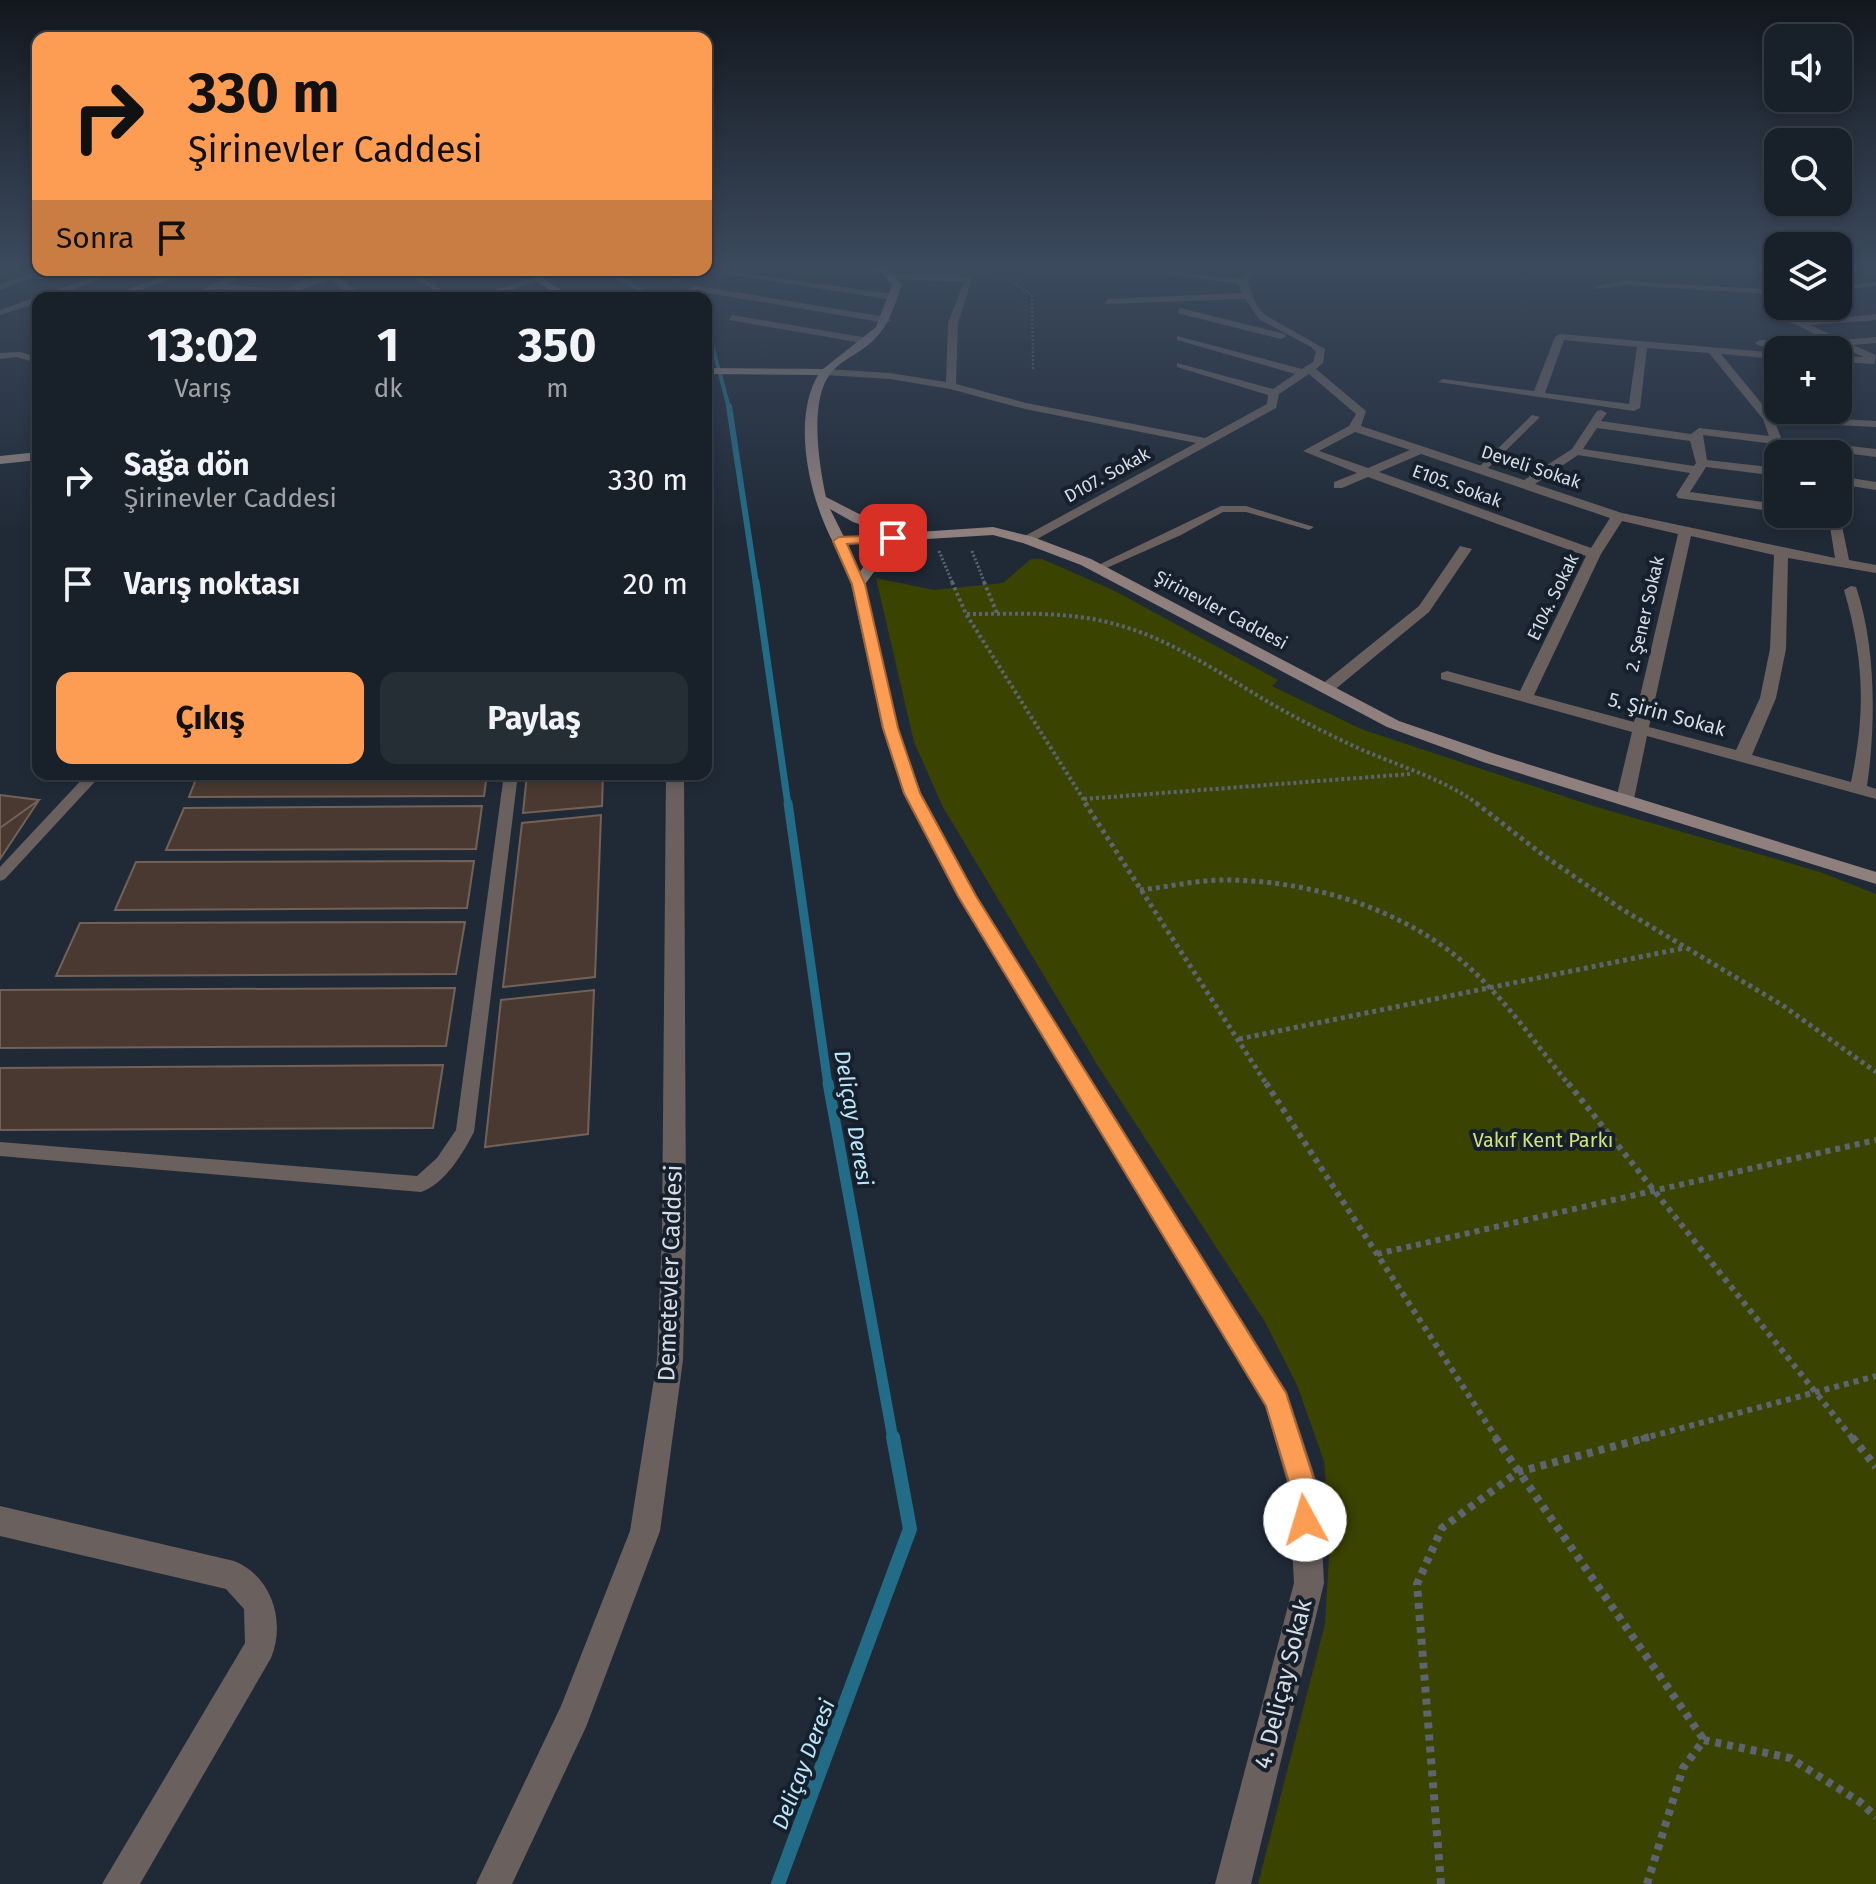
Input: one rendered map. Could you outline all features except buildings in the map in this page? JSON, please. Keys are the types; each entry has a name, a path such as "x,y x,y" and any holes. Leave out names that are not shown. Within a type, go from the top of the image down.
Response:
{"main road":[{"path":"839,541 819,498 813,449 814,400 819,381 848,356"},
{"path":"712,371 826,372"},
{"path":"0,460 32,457"},
{"path":"819,498 878,527 926,536"},
{"name":"Şirinevler Caddesi","path":"839,541 993,531 1028,540 1098,568 1393,724 1489,758 1876,878"},
{"path":"858,584 868,566 888,549 926,536"}],"street":[{"path":"951,386 952,356"},
{"path":"1249,356 1306,371 1362,413 1354,428"},
{"path":"1181,365 1274,393 1322,356"},
{"path":"1538,396 1553,356"},
{"path":"1443,382 1634,408 1641,356"},
{"path":"1717,356 1764,413"},
{"path":"1852,359 1876,360"},
{"path":"826,372 890,376 951,386 1025,406 1204,441"},
{"name":"D107. Sokak","path":"1028,540 1272,406 1274,393"},
{"path":"1528,483 1576,451 1606,405"},
{"path":"1852,422 1876,424"},
{"path":"1595,424 1695,438"},
{"path":"1764,506 1682,495 1701,467 1695,438 1699,431 1776,440 1770,424"},
{"path":"1850,424 1873,453"},
{"name":"Develi Sokak","path":"1354,428 1528,483 1618,516 1781,553 1876,569"},
{"name":"E105. Sokak","path":"1354,428 1309,451 1594,554"},
{"path":"1338,485 1421,450"},
{"path":"1576,451 1701,467 1764,471"},
{"path":"1852,452 1873,453"},
{"path":"1852,482 1876,486"},
{"name":"E104. Sokak","path":"1525,697 1594,554 1618,516"},
{"path":"1834,528 1843,563"},
{"name":"2. Şener Sokak","path":"1625,799 1685,532"},
{"name":"4. Deliçay Sokak","path":"839,541 858,584 890,728 912,793 967,896 1277,1401 1304,1489 1309,1583 1233,1884"},
{"path":"1327,688 1424,609 1465,549"},
{"path":"1742,757 1768,698 1778,649 1781,553"},
{"path":"1851,590 1872,635 1874,682 1874,734 1858,789"},
{"name":"5. Şirin Sokak","path":"1447,676 1876,794"},
{"name":"Demetevler Caddesi","path":"494,1884 574,1715 645,1531 670,1360 674,1220 675,780"},
{"path":"0,1521 234,1576 250,1588 260,1605 263,1625 260,1647 120,1884"}],"lane":[{"path":"1482,469 1535,417"},
{"path":"1098,568 1177,533 1221,509 1246,509 1309,527"},
{"path":"0,876 89,780"},
{"path":"0,1149 421,1184 444,1163 465,1132 510,780"}],"path":[{"path":"1033,356 1033,369"},
{"path":"965,533 997,613"},
{"path":"926,536 966,614 1140,890 1518,1472 1704,1740 1790,1758 1860,1802 1876,1817"},
{"path":"966,614 1061,614 1109,622 1168,642 1314,727 1464,794 1543,855 1685,948 1782,1005 1876,1072"},
{"path":"1084,799 1414,773"},
{"path":"1140,890 1223,880 1274,884 1320,893 1418,930 1453,955 1490,990 1658,1192 1876,1467"},
{"path":"1239,1039 1685,948"},
{"path":"1377,1254 1876,1140"},
{"path":"1441,1884 1417,1584 1442,1528 1518,1472 1876,1376"},
{"path":"1647,1884 1683,1768 1704,1740"}],"green space":[{"name":"Vakıf Kent Parkı","path":"1031,559 1042,559 1115,591 1278,680 1272,686 1361,729 1593,806 1820,872 1876,894 1876,1884 1258,1884 1325,1624 1330,1540 1324,1461 1297,1385 1265,1322 1098,1066 943,807 914,742 876,578 934,590 1003,583"}],"waterway":[{"name":"Deliçay Deresi","path":"715,356 729,408"},
{"name":"Deliçay Deresi","path":"729,406 756,584"},
{"name":"Deliçay Deresi","path":"756,582 788,805"},
{"name":"Deliçay Deresi","path":"788,803 828,1085"},
{"name":"Deliçay Deresi","path":"828,1083 893,1439"},
{"name":"Deliçay Deresi","path":"778,1884 910,1529 893,1437"}],"route":[{"path":"893,538 839,541 858,584 890,728 912,793 967,896 1277,1401 1304,1489 1305,1520"}]}
